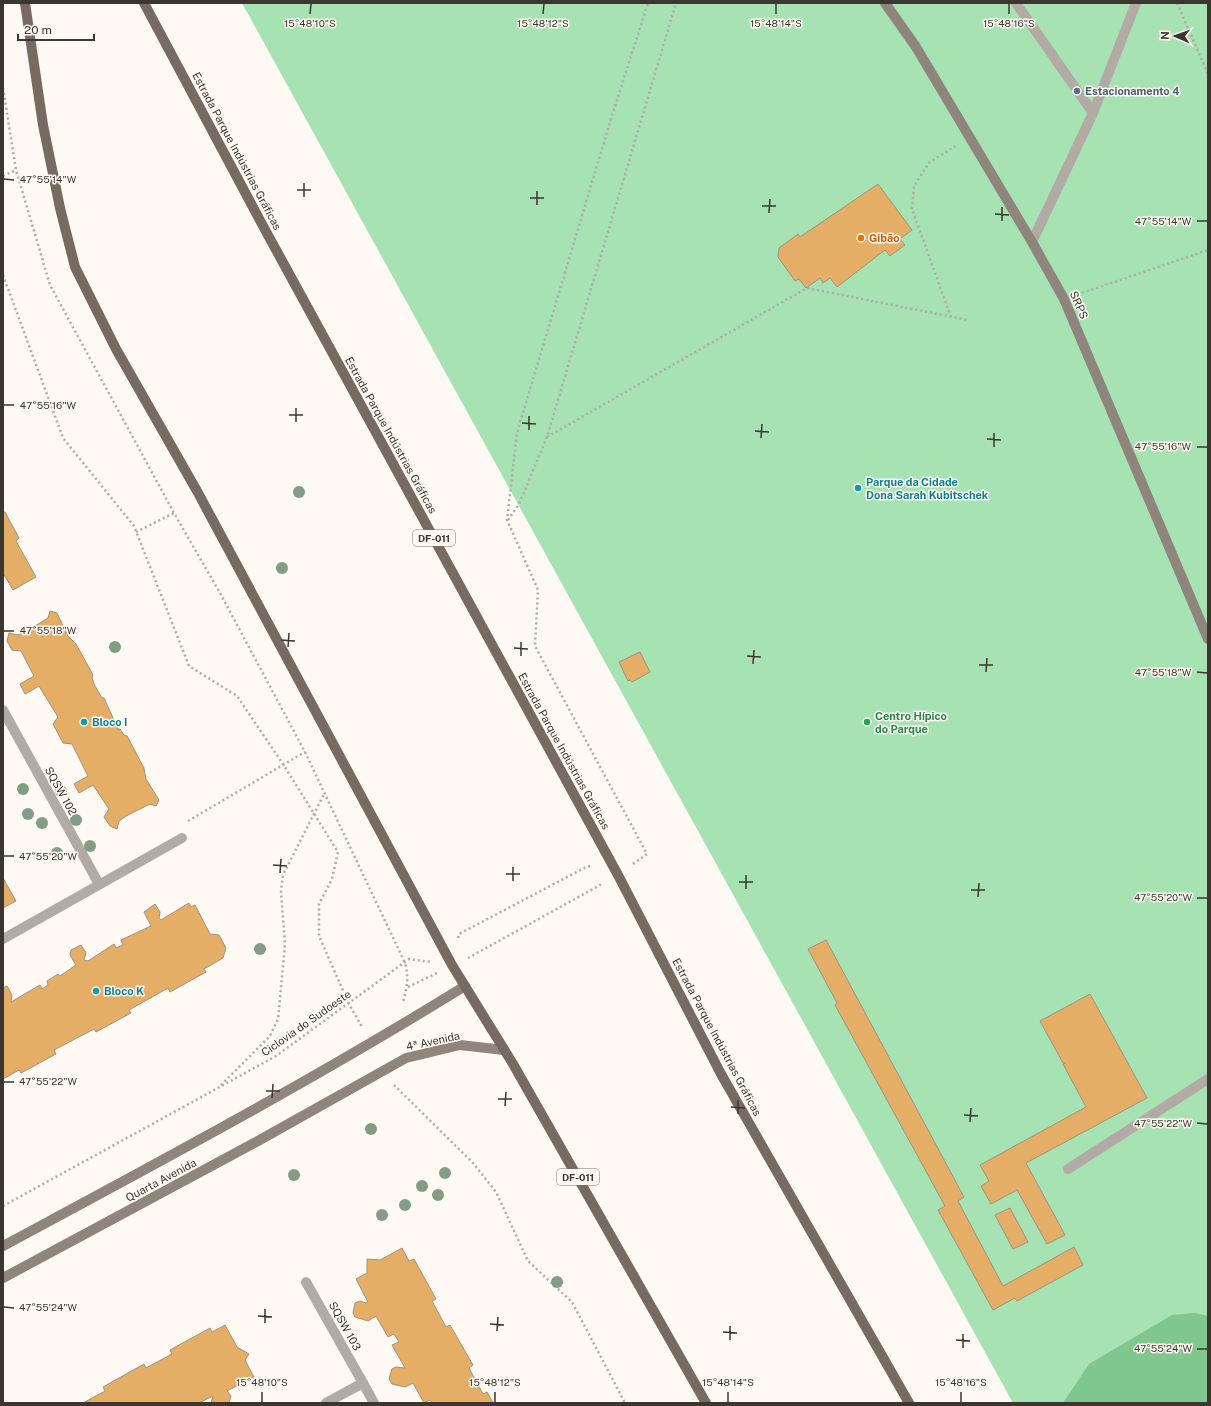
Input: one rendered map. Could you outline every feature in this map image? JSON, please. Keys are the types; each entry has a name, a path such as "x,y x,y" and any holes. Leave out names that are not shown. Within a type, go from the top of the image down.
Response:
{"main road":[{"name":"DF-011","path":"25,3 43,125 60,208 75,267 116,349 201,498 452,965 514,1064 706,1403"},
{"name":"Estrada Parque Indústrias Gráficas","path":"144,3 274,247 618,875 721,1074 909,1403"},
{"name":"SRPS","path":"885,3 916,47 968,137 1032,242 1064,300 1208,639"},
{"name":"4ª Avenida","path":"316,1075 372,1044 466,986"},
{"name":"4ª Avenida","path":"330,1101 406,1058 460,1045 504,1050"},
{"name":"Quarta Avenida","path":"3,1246 238,1120 316,1075"},
{"name":"Quarta Avenida","path":"3,1278 330,1101"}],"street":[{"path":"1016,3 1094,113"},
{"path":"1032,242 1094,113 1136,3"},
{"name":"SQSW 102","path":"3,710 99,884"},
{"path":"3,939 182,838"},
{"path":"1068,1169 1208,1079"},
{"name":"SQSW 103","path":"306,1282 374,1403"},
{"path":"326,1403 363,1382"}],"path":[{"path":"408,987 474,955 618,875 647,854 535,646 538,590 507,520 517,433 610,122 648,3"},
{"path":"507,520 519,504 547,437 676,3"},
{"path":"1177,3 1208,74"},
{"path":"3,88 16,170 50,285 174,513 220,593 305,752 405,963 408,974 408,987 402,1002 397,1008"},
{"path":"951,317 912,209 914,186 929,163 968,137"},
{"path":"3,176 16,170"},
{"path":"1064,300 1208,250"},
{"path":"3,275 63,438 134,526 189,666 238,696 338,852 332,879 319,904 319,936 349,1004 372,1044"},
{"path":"547,437 807,288 968,320"},
{"path":"136,532 174,513"},
{"path":"181,825 305,752"},
{"path":"218,1088 270,1036 278,1019 284,945 281,891 283,875 313,812 324,793"},
{"path":"452,965 459,934 588,866 618,875"},
{"path":"405,963 409,960 452,965"},
{"name":"Ciclovia do Sudoeste","path":"3,1206 276,1056 405,963"},
{"path":"384,1070 392,1083 473,1163 496,1192 528,1261 572,1302 625,1403"}],"green space":[{"name":"Parque da Cidade Dona Sarah Kubitschek","path":"242,3 1208,3 1208,1403 1013,1403"},
{"path":"1195,1313 1208,1316 1208,1403 1063,1403 1089,1364 1172,1315"}],"building":[{"path":"878,184 912,230 900,239 905,245 890,256 885,250 837,287 830,278 823,283 820,278 806,288 799,279 795,281 778,257 779,248 798,234 800,237"},
{"path":"3,512 5,512 19,538 16,541 36,577 13,590 3,573"},
{"name":"Bloco I","path":"50,611 57,613 68,636 76,644 93,675 92,678 95,686 102,698 104,698 118,729 120,729 124,735 127,736 144,768 146,779 159,800 156,806 150,804 126,816 119,821 117,829 110,826 104,817 109,809 93,785 79,793 74,784 88,776 72,744 63,743 53,724 58,717 39,686 25,694 20,684 34,676 21,651 12,650 7,641 9,633 17,635 25,632 48,618"},
{"path":"640,652 650,672 632,682 630,680 628,681 619,662"},
{"path":"3,878 16,901 3,908"},
{"name":"Bloco K","path":"189,903 191,907 195,905 210,934 219,935 226,948 223,958 204,969 206,972 170,992 168,988 129,1010 131,1013 96,1032 94,1029 54,1050 56,1054 21,1073 19,1070 3,1079 3,988 7,986 12,995 11,1002 40,985 42,989 48,985 47,981 58,974 60,976 76,965 70,955 71,950 81,945 86,953 84,960 88,961 114,944 116,948 123,945 121,940 151,926 144,912 155,904 160,912 159,918 161,920"},
{"path":"826,940 964,1197 958,1201 1003,1286 1074,1247 1083,1265 1017,1301 1015,1298 993,1310 938,1210 945,1206 835,1005 837,1003 808,949"},
{"path":"1090,994 1147,1098 1026,1163 1065,1235 1047,1244 1017,1190 991,1204 981,1186 989,1181 980,1165 1086,1107 1063,1064 1066,1063 1063,1063 1040,1021"},
{"path":"1010,1208 1028,1242 1013,1249 995,1215"},
{"path":"402,1248 409,1261 414,1259 436,1299 432,1301 446,1327 450,1325 473,1365 469,1368 483,1394 487,1392 493,1403 432,1403 430,1400 424,1403 413,1383 405,1387 392,1384 389,1379 392,1369 396,1367 405,1368 392,1345 399,1342 394,1334 388,1337 376,1316 368,1321 355,1317 353,1313 355,1303 360,1301 366,1303 368,1302 356,1279 367,1273 367,1259 380,1260"},
{"path":"225,1325 237,1347 249,1354 245,1360 254,1377 227,1391 231,1396 229,1403 211,1403 213,1396 199,1403 83,1403 105,1391 103,1387 144,1364 146,1368 172,1354 170,1350 210,1328 212,1332"}],"place":[{"name":"Estacionamento 4","path":"1077,91"},
{"name":"Gibão","path":"861,238"},
{"name":"Parque da Cidade Dona Sarah Kubitschek","path":"858,488"},
{"name":"Bloco I","path":"84,722"},
{"name":"Centro Hípico do Parque","path":"867,722"},
{"name":"Bloco K","path":"96,991"}]}
